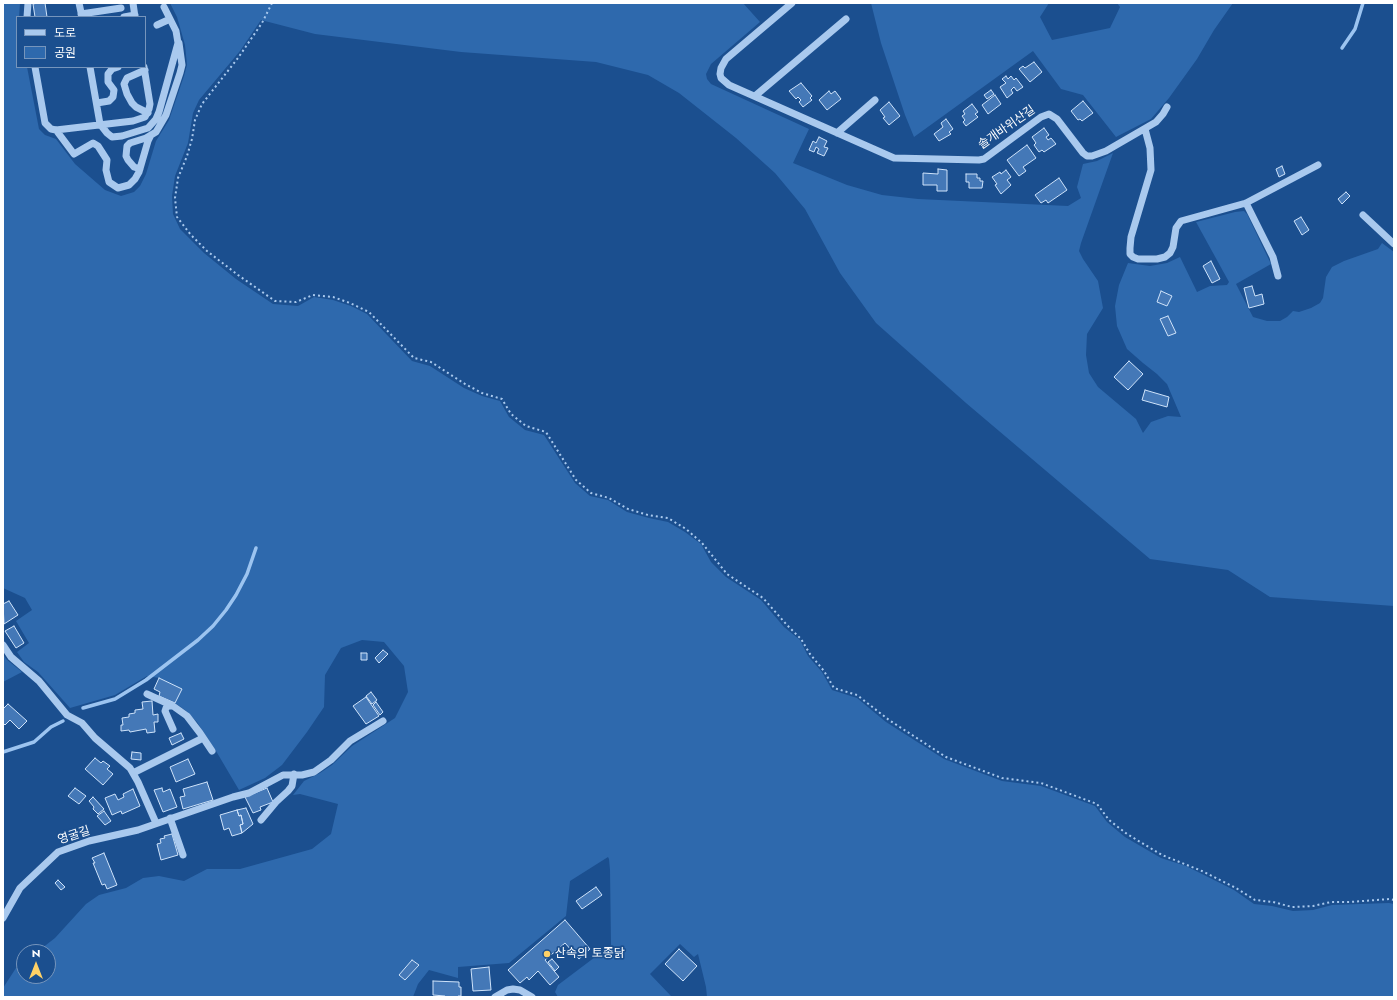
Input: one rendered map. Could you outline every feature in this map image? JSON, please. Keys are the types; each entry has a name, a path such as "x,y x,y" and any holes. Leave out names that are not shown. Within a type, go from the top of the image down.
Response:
{"lane":[{"path":"27,16 28,3"},
{"path":"79,3 81,16 112,6 121,8"},
{"path":"133,3 135,16"},
{"name":"솔개바위산길","path":"792,3 726,59 721,68 720,74 724,82 894,158 979,160 1045,115 1053,116 1057,119 1079,150 1087,156 1092,156 1102,153 1145,129 1160,119 1167,107"},
{"path":"140,169 134,167 128,160 126,156 127,146 130,143 146,138 156,132 166,115 180,74 182,55 178,36 164,7"},
{"path":"157,25 170,19"},
{"path":"756,96 846,19"},
{"path":"90,68 100,124 107,133 116,137 148,128 156,119 162,104 177,49 178,36"},
{"path":"35,68 45,123 51,129 56,130 140,119 144,117 148,113 150,104 144,68 127,78 124,84 132,103 136,107 148,113"},
{"path":"97,103 109,101 113,97 114,90 108,82 108,74 115,68"},
{"path":"837,133 875,100"},
{"path":"1145,129 1150,148 1151,170 1131,237 1130,254 1133,257 1147,260 1157,260 1170,253 1173,247 1176,228 1181,221 1246,203 1318,165"},
{"path":"56,130 74,154 93,143 98,146 107,160 106,170 109,182 118,188 129,185 135,179 140,169 151,135"},
{"path":"1246,203 1273,257 1278,276"},
{"path":"1363,215 1394,244"},
{"path":"3,645 11,657 39,681 67,715 82,723 95,738 130,768 134,773 156,823"},
{"path":"147,694 173,706 187,716 212,751"},
{"path":"173,706 168,706 165,711 173,729"},
{"name":"영굴길","path":"3,918 20,888 58,852 89,841 138,830 232,797 249,793 283,774 307,774 322,767 340,752 350,741 383,721"},
{"path":"134,773 204,738"},
{"path":"261,820 292,786 294,774"},
{"path":"170,818 183,855"},
{"path":"495,997 507,990 513,989 520,990 532,997"}],"path":[{"path":"272,3 262,23 238,58 202,104 195,120 187,156 178,178 174,198 177,218 190,235 207,251 275,301 296,302 313,294 332,297 350,303 369,312 414,358 431,362 482,393 502,399 511,414 526,426 546,432 576,480 591,493 609,498 628,509 648,515 668,518 686,529 702,543 727,574 763,598 801,638 810,654 824,671 834,688 857,695 889,720 946,757 1002,778 1041,784 1096,804 1110,820 1133,838 1162,855 1197,868 1236,888 1255,900 1273,902 1292,907 1313,906 1331,902 1394,900"}],"green space":[{"path":"3,3 20,3 19,16 16,16 16,68 27,68 39,129 45,135 56,139 75,164 105,190 121,196 134,192 140,186 146,174 156,141 169,120 187,65 185,45 177,17 170,3 743,3 760,22 711,64 706,74 707,79 711,84 809,129 793,163 847,185 882,195 918,199 1068,206 1081,198 1077,187 1083,164 1097,161 1113,153 1079,251 1098,281 1103,308 1087,334 1086,355 1089,373 1098,387 1136,419 1143,433 1151,422 1168,416 1181,417 1167,384 1127,349 1117,326 1115,306 1119,285 1128,263 1150,266 1167,263 1180,257 1197,292 1210,286 1227,285 1229,282 1196,222 1244,211 1247,214 1271,264 1236,284 1253,317 1267,321 1280,321 1293,311 1299,312 1320,303 1323,298 1326,277 1332,267 1344,261 1378,249 1382,243 1394,252 1394,606 1270,597 1228,570 1150,559 966,403 876,323 840,273 805,209 775,173 736,138 679,93 648,75 596,62 461,52 315,34 261,20 240,51 199,100 193,113 188,143 175,176 172,196 173,214 180,229 204,253 236,279 273,304 298,306 314,297 333,300 351,306 367,314 412,361 430,366 464,388 482,396 500,401 509,417 525,430 544,435 575,483 590,496 608,500 627,512 668,522 685,532 701,544 711,562 726,577 761,600 784,627 800,640 808,656 822,672 832,690 857,698 886,722 944,759 1002,781 1041,786 1095,806 1107,822 1125,837 1161,858 1186,866 1234,890 1254,904 1272,906 1293,911 1313,910 1332,905 1394,904 1394,997 707,997 698,954 694,957 680,944 650,974 671,996 670,997 558,997 555,992 558,985 611,945 610,870 608,857 570,881 566,916 509,963 458,967 458,978 429,970 418,984 413,997 3,997 3,988 16,968 16,984 56,984 56,944 47,944 55,938 86,904 99,895 126,888 143,878 159,876 184,881 207,869 240,869 312,849 331,834 338,804 300,794 293,795 304,781 332,765 352,746 395,718 408,692 404,666 384,642 362,640 341,648 325,675 324,707 307,732 282,765 265,778 239,790 197,722 185,710 175,703 182,689 159,678 147,676 115,695 70,708 38,672 24,662 17,652 29,643 16,621 32,610 25,598 3,588"},
{"path":"871,3 1049,3 1040,17 1052,40 1110,28 1120,7 1117,3 1233,3 1214,30 1197,59 1169,98 1151,119 1116,137 1083,95 1061,89 1033,51 914,137 905,115 881,43"},
{"path":"3,654 6,659 22,672 3,682"}],"building":[{"path":"45,3 47,16 35,16 33,4"},
{"path":"1034,62 1042,72 1030,82 1019,69 1023,66 1025,68"},
{"path":"1006,76 1008,79 1011,76 1014,80 1016,78 1023,87 1017,91 1014,87 1011,90 1013,93 1007,98 1000,87 1006,83 1002,79"},
{"path":"801,83 812,96 810,98 812,100 803,107 799,102 801,100 798,97 796,99 789,91"},
{"path":"991,90 994,94 987,99 984,95"},
{"path":"829,91 831,94 835,91 841,99 827,110 819,100"},
{"path":"995,95 1001,104 988,114 982,105"},
{"path":"1083,101 1093,113 1082,121 1080,119 1078,120 1071,111"},
{"path":"889,102 900,116 889,125 883,118 885,117 880,110"},
{"path":"972,104 978,112 975,114 978,117 966,126 963,122 965,120 962,116 965,114 963,111"},
{"path":"946,119 953,129 949,132 951,134 939,141 934,134 943,127 941,123"},
{"path":"1044,128 1049,135 1046,137 1048,140 1051,138 1056,144 1044,152 1042,150 1039,152 1034,145 1036,143 1032,137"},
{"path":"819,137 827,141 824,147 828,148 824,156 817,153 819,149 816,147 814,152 809,150 813,141 816,143"},
{"path":"1027,145 1036,158 1023,167 1026,171 1019,176 1007,160"},
{"path":"1282,166 1285,174 1279,177 1276,169"},
{"path":"938,169 947,170 947,191 937,191 937,185 923,185 923,173 938,174"},
{"path":"1006,170 1011,177 1007,180 1011,185 1001,194 992,177 1000,172 1001,174"},
{"path":"966,174 977,174 977,178 980,178 980,181 983,181 982,188 969,188 969,182 966,182"},
{"path":"1059,178 1067,190 1048,203 1046,200 1041,203 1035,195"},
{"path":"1346,192 1350,196 1342,204 1338,199"},
{"path":"1301,217 1309,230 1302,235 1294,221"},
{"path":"1211,261 1220,279 1212,283 1203,266"},
{"path":"1252,286 1255,296 1262,294 1264,304 1249,308 1244,288"},
{"path":"1161,291 1172,296 1167,306 1157,302"},
{"path":"1168,316 1176,333 1168,336 1160,319"},
{"path":"1129,361 1143,374 1128,390 1114,377"},
{"path":"1145,390 1169,397 1167,407 1142,400"},
{"path":"9,601 18,615 4,624 3,604"},
{"path":"14,626 24,643 16,648 5,631"},
{"path":"383,650 388,654 379,663 375,658"},
{"path":"361,653 367,653 367,660 361,660"},
{"path":"159,678 182,689 175,703 159,696 160,692 154,689"},
{"path":"371,692 377,700 372,704 366,696"},
{"path":"366,697 379,716 366,724 353,706"},
{"path":"152,701 153,715 158,714 158,722 154,722 155,732 147,733 146,729 130,732 129,730 121,731 121,725 123,725 122,718 129,717 129,714 135,713 135,710 143,709 142,702"},
{"path":"376,702 383,712 380,715 373,705"},
{"path":"8,704 27,721 19,729 10,720 5,725 3,723 3,709"},
{"path":"181,733 184,739 172,745 169,738"},
{"path":"132,752 141,753 141,760 131,759"},
{"path":"95,758 101,763 103,761 110,766 107,769 113,774 103,785 85,769"},
{"path":"188,759 195,774 176,782 170,767"},
{"path":"207,782 213,800 183,809 180,797 185,796 183,789"},
{"path":"75,788 86,796 79,804 68,796"},
{"path":"162,788 163,792 170,789 177,807 163,812 154,790"},
{"path":"267,788 273,802 260,807 261,810 253,813 245,797"},
{"path":"133,789 140,806 122,814 121,811 112,815 105,798 115,794 118,800 124,797 123,794"},
{"path":"93,797 104,809 98,814 93,809 94,807 89,801"},
{"path":"246,808 253,824 242,833 240,825 243,824 241,815 239,816 237,810"},
{"path":"237,810 239,816 241,815 243,824 240,825 242,833 232,836 229,828 224,830 220,815"},
{"path":"104,811 111,821 105,825 97,816"},
{"path":"172,834 178,855 161,860 157,844 161,843 160,839 165,838 164,836"},
{"path":"104,853 117,885 107,889 105,884 102,885 92,858"},
{"path":"58,880 65,887 61,890 55,883"},
{"path":"596,887 602,895 582,909 576,901"},
{"path":"565,920 590,949 579,959 565,943 545,960 559,977 550,985 538,971 529,980 527,977 520,983 508,970"},
{"path":"679,949 697,966 683,981 665,964"},
{"path":"552,959 559,967 555,971 548,962"},
{"path":"412,960 419,965 405,980 399,975"},
{"path":"489,967 491,990 473,991 471,969"},
{"path":"433,981 459,982 459,987 461,987 461,996 445,997 433,995"}],"waterway":[{"path":"1342,48 1355,29 1363,3"},
{"path":"83,708 115,699 146,680 198,640 213,626 236,595 247,574 256,548"},
{"path":"3,752 34,742 51,727 63,721"}],"place":[{"name":"산속의 토종닭","path":"547,954"}]}
